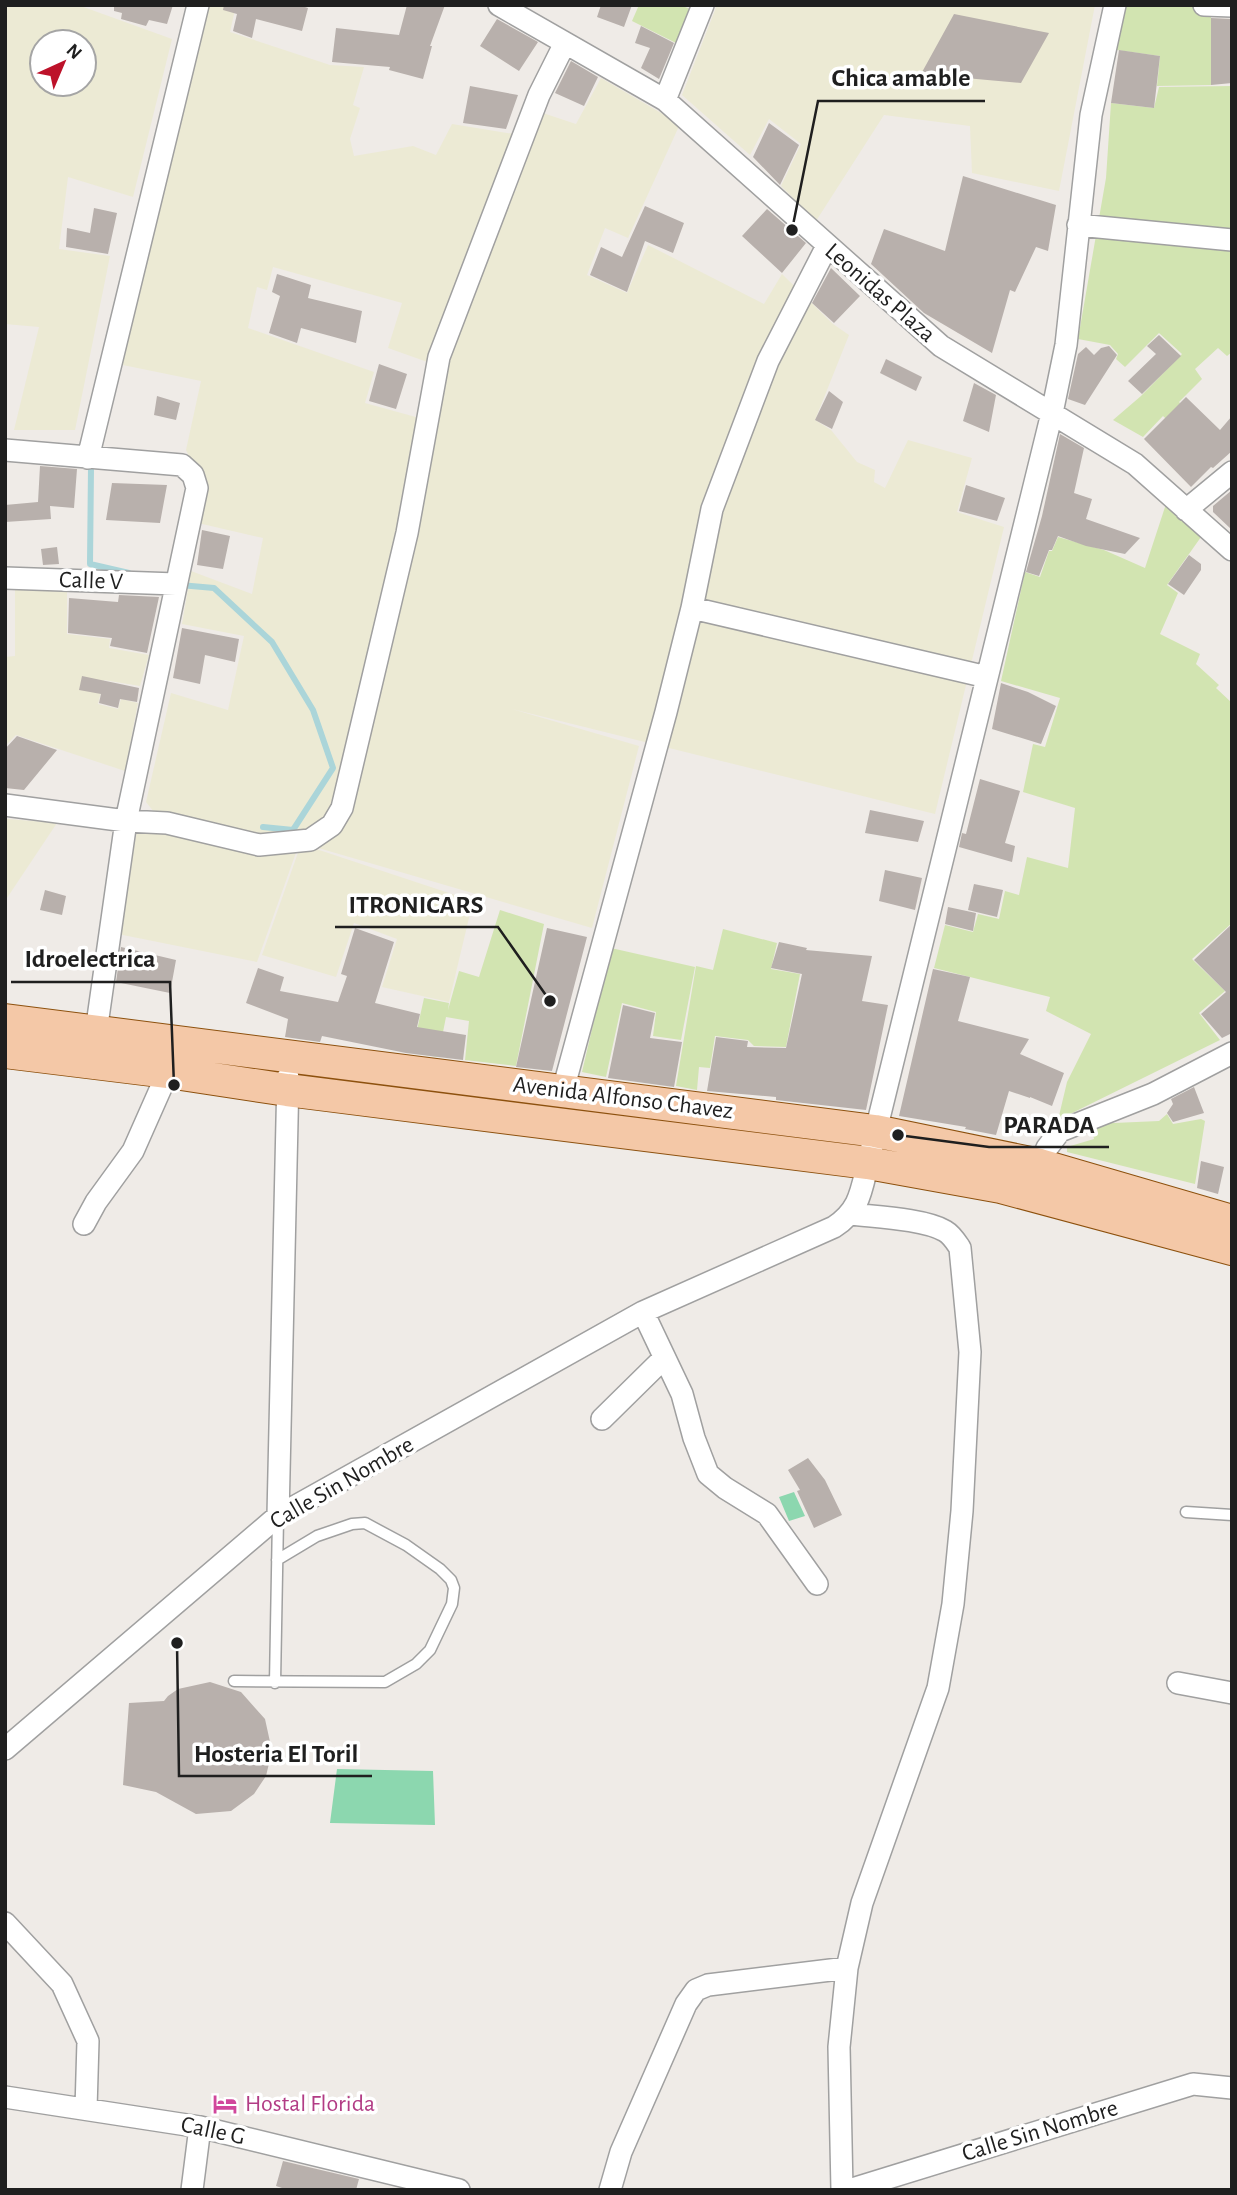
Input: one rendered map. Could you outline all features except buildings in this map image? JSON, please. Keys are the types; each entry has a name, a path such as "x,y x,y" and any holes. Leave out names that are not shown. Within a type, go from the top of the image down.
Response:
{"main road":[{"name":"Avenida Alfonso Chavez","path":"5,1020 875,1131 1040,1166 1232,1220"},
{"name":"Avenida Alfonso Chavez","path":"5,1052 869,1163 1001,1187 1232,1249"}],"street":[{"path":"88,458 198,5"},
{"name":"Leonidas Plaza","path":"499,5 665,100 941,346 1135,464 1232,550"},
{"path":"665,100 703,5"},
{"path":"842,2190 839,2047 848,1968 862,1903 938,1688 955,1591 970,1352 960,1248 953,1237 937,1228 896,1219 851,1214 869,1163 1052,414 1066,345 1091,115 1115,5"},
{"path":"1204,5 1232,6"},
{"path":"5,805 126,821 167,823 259,845 310,840 332,825 342,808 407,533 439,357 539,94 565,43"},
{"path":"1078,225 1232,240"},
{"path":"563,1090 666,712 692,608 712,509 768,361 827,246"},
{"path":"5,450 181,465 193,475 197,488 126,821 96,1032"},
{"path":"1186,510 1232,472"},
{"name":"Calle V","path":"5,578 176,584"},
{"path":"692,608 987,677"},
{"path":"1040,1166 1046,1148 1060,1131 1153,1094 1232,1053"},
{"path":"278,1516 287,1090 290,1056"},
{"path":"84,1224 96,1202 134,1151 168,1072"},
{"name":"Calle Sin Nombre","path":"5,1749 278,1516 643,1312 834,1227 851,1214"},
{"path":"643,1312 682,1394 694,1438 708,1474 767,1514 817,1584"},
{"path":"602,1419 664,1358"},
{"path":"1178,1683 1232,1693"},
{"path":"5,1923 62,1983 88,2041 86,2109"},
{"path":"610,2190 621,2152 647,2091 686,2004 696,1990 708,1985 848,1968"},
{"name":"Calle Sin Nombre","path":"849,2190 1193,2084 1232,2088"},
{"name":"Calle G","path":"5,2097 200,2127 458,2190"},
{"path":"192,2190 200,2127"}],"lane":[{"path":"1186,1512 1232,1515"},
{"path":"275,1683 278,1516"},
{"path":"234,1681 385,1682 400,1675 430,1650 452,1604 454,1588 451,1580 440,1569 406,1545 365,1523 352,1524 317,1536 277,1560"}],"shaded area":[{"path":"5,5 78,5 172,39 133,197 68,177 59,249 110,256 75,430 14,430 39,327 5,324"},
{"path":"202,5 236,5 230,32 330,65 364,67 353,105 360,108 350,139 354,156 413,146 436,155 452,124 520,135 433,364 388,348 402,303 273,267 267,290 257,287 248,328 374,372 365,403 423,419 331,824 259,844 154,812 146,802 171,693 228,710 244,636 182,624 191,571 252,594 263,538 198,523 200,479 186,450 201,381 113,363"},
{"path":"717,5 1095,5 1059,191 972,173 970,126 884,115 816,221 781,186 801,144 769,119 750,155 682,95"},
{"path":"601,78 680,124 628,238 605,228 587,275 627,293 648,245 764,304 782,274 833,324 849,335 815,420 831,430 857,462 875,470 874,482 885,488 908,440 972,458 957,512 1004,527 935,814 512,709 639,746 592,928 315,847 348,818 439,357 507,187 520,192 507,186 537,111 576,124"},
{"path":"15,585 67,585 67,634 110,639 109,648 149,655 140,686 104,680 98,704 118,709 121,699 138,703 125,771 16,735 5,746 5,657 15,656"},
{"path":"5,821 57,823 5,901"},
{"path":"138,826 298,847 257,962 118,934"},
{"path":"301,844 473,901 449,1002 382,987 397,939 354,923 336,977 262,955"}],"green space":[{"path":"639,5 680,5 690,9 678,44 632,21"},
{"path":"1123,5 1211,6 1211,85 1157,86 1160,56 1117,50"},
{"path":"1232,86 1232,352 1227,356 1218,348 1195,369 1202,379 1179,402 1205,429 1192,444 1163,416 1143,437 1113,420 1182,354 1159,333 1125,367 1116,359 1118,354 1110,345 1078,339 1106,178 1111,103 1154,108 1159,87"},
{"path":"1166,504 1201,537 1167,585 1178,593 1160,634 1200,654 1196,664 1219,685 1216,688 1232,703 1232,923 1192,959 1225,991 1199,1013 1220,1040 1058,1120 1067,1082 1091,1034 1046,1011 1050,997 934,968 945,925 973,932 978,914 999,919 1005,891 1019,895 1027,857 1068,868 1075,808 1023,792 1033,744 1045,747 1060,698 1001,681 1025,572 1040,577 1049,551 1052,551 1058,537 1104,550 1145,568"},
{"path":"500,910 544,924 516,1066 465,1060 469,1021 446,1017 438,1057 412,1053 424,998 449,1003 448,1010 459,971 479,977"},
{"path":"723,929 777,943 771,969 800,974 786,1047 754,1046 748,1040 715,1036 710,1068 699,1067 697,1090 676,1086 696,966 713,970"},
{"path":"611,948 695,967 681,1040 653,1036 656,1012 622,1003 606,1077 582,1072"},
{"path":"1167,1114 1173,1124 1201,1119 1205,1121 1195,1184 1067,1152 1067,1147 1094,1139 1091,1124 1159,1121"},
{"path":"794,1492 805,1516 789,1521 779,1497"},
{"path":"337,1769 433,1771 435,1825 330,1823"}],"waterway":[{"path":"86,462 91,468 90,564 129,573"},
{"path":"180,585 214,588 272,642 313,710 333,768 293,830 263,827"}],"place":[{"name":"Chica amable","path":"792,230"},
{"name":"ITRONICARS","path":"550,1001"},
{"name":"Idroelectrica","path":"174,1085"},
{"name":"PARADA","path":"898,1135"},
{"name":"Hosteria El Toril","path":"177,1643"},
{"name":"Hostal Florida","path":"225,2104"}]}
